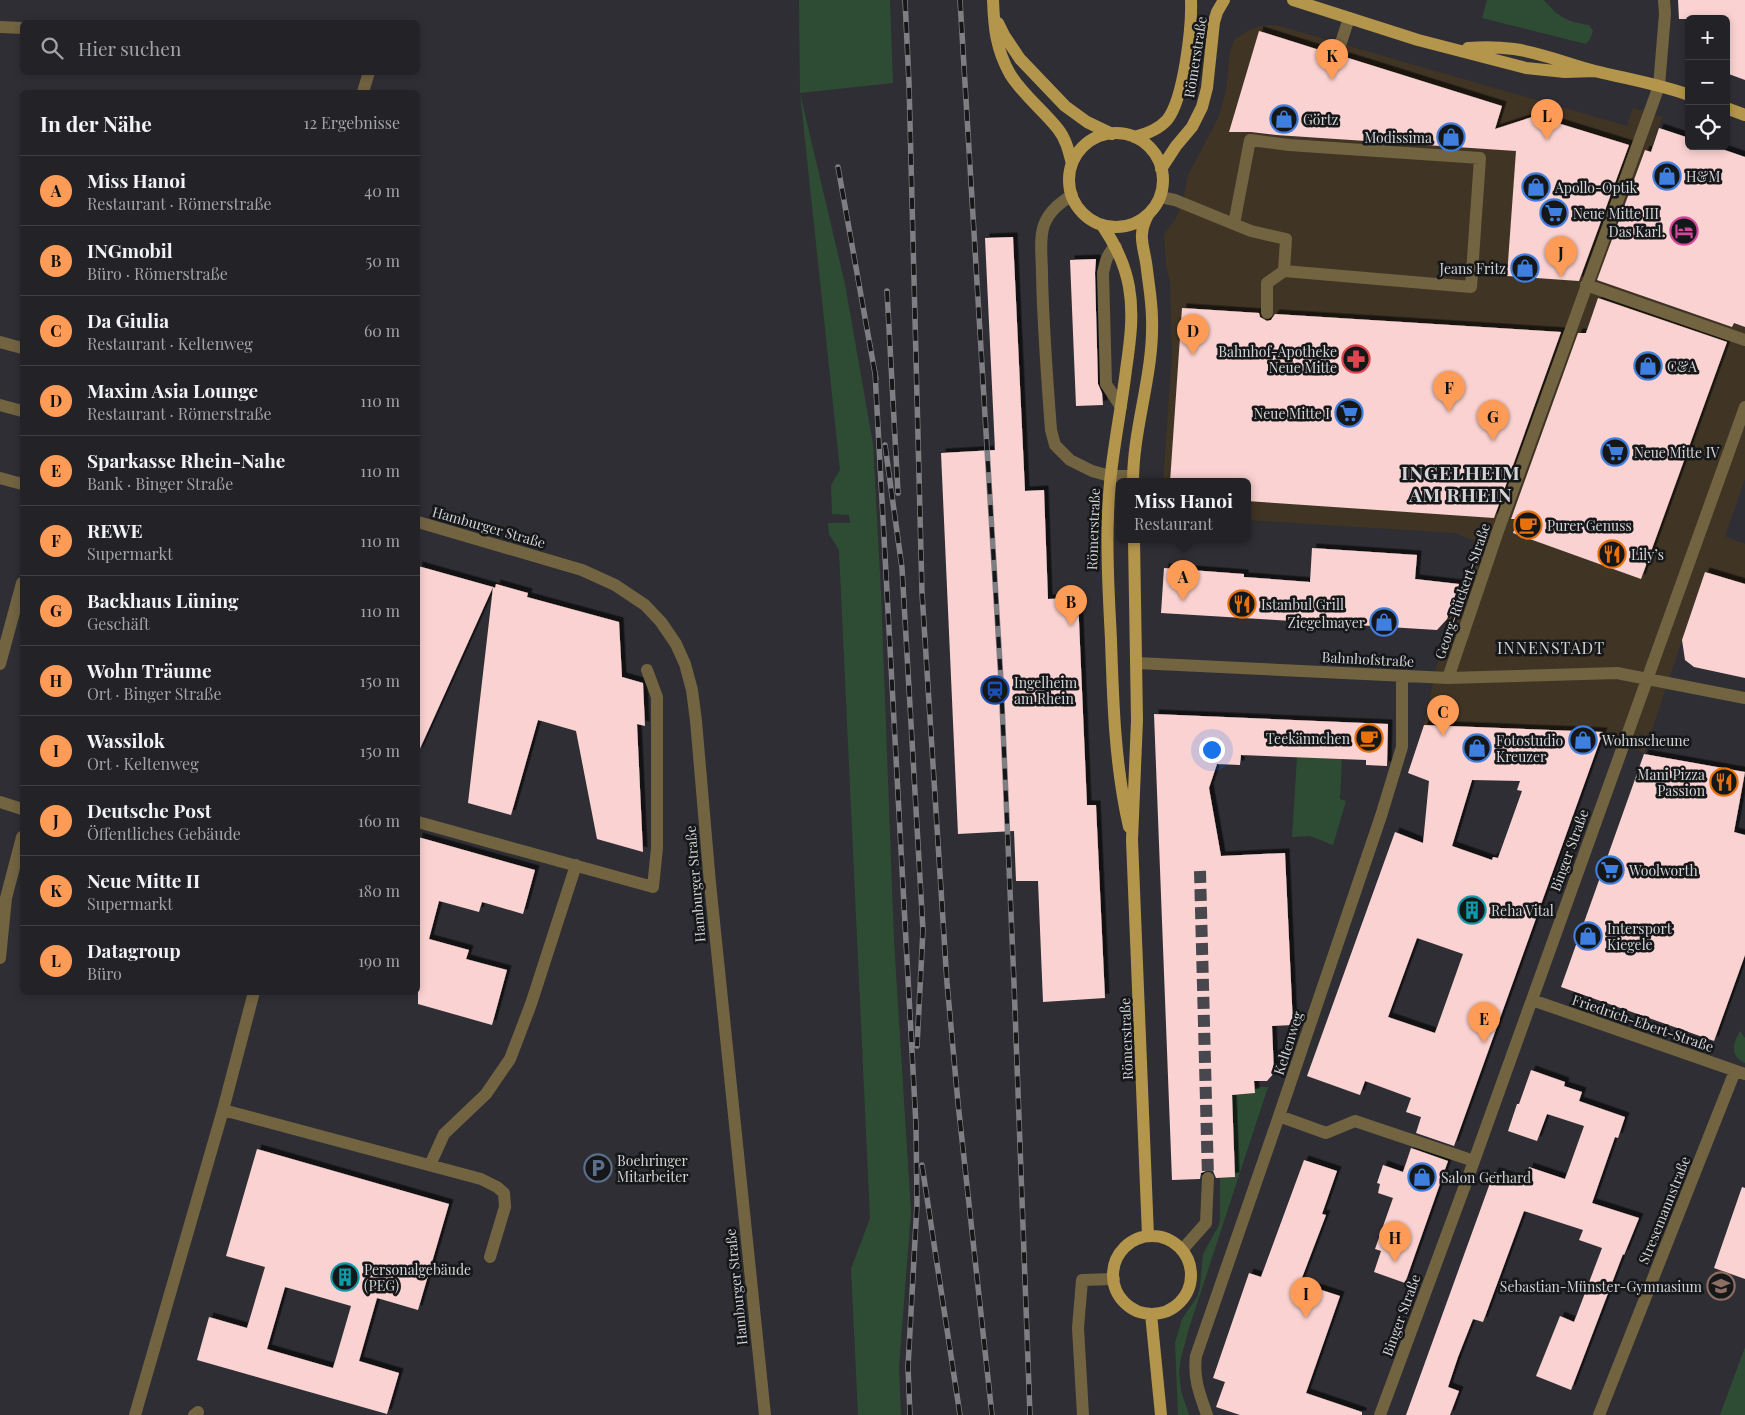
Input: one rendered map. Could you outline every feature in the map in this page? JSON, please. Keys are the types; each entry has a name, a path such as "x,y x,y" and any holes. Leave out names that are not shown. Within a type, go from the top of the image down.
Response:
{"main road":[{"name":"Römerstraße","path":"1072,164 1086,145 1098,137 1112,134 1134,137 1149,133 1161,125 1172,113 1183,79 1191,0"},
{"name":"Römerstraße","path":"1133,478 1135,446 1152,346 1152,318 1147,268 1141,236 1144,222 1160,197 1163,183 1161,168 1192,127 1202,107 1207,88 1214,22 1224,0"},
{"path":"1293,0 1418,40 1454,48 1495,47 1515,49 1685,94"},
{"path":"1324,0 1349,18"},
{"path":"993,2 1004,35 1020,59 1065,106 1075,114 1112,134"},
{"path":"993,2 993,23 1003,60 1011,75 1022,89 1058,129 1069,149 1072,164 1069,179 1072,195"},
{"path":"1730,109 1745,115"},
{"path":"1134,137 1151,149 1161,168"},
{"name":"Römerstraße","path":"1072,195 1081,212 1091,220 1102,225 1116,228 1124,227 1148,215"},
{"name":"Römerstraße","path":"1102,225 1116,247 1125,271 1129,287 1132,319 1110,476 1107,577 1114,719 1122,799 1132,840"},
{"name":"Römerstraße","path":"1134,543 1137,729 1132,840 1148,1236"},
{"path":"1148,1236 1166,1239 1182,1250 1189,1261 1191,1273 1190,1286 1184,1298 1176,1307 1164,1313 1151,1314 1135,1310 1122,1300 1116,1290 1114,1267 1119,1256 1127,1246 1136,1240 1148,1236"},
{"path":"1151,1314 1161,1415"}],"street":[{"name":"Georg-Rückert-Straße","path":"1448,678 1498,530 1659,86 1665,14 1664,0"},
{"path":"1337,55 1349,18"},
{"path":"0,27 20,28"},
{"path":"364,90 368,75"},
{"path":"1234,224 1250,140 1290,145 1480,158 1471,287 1284,270 1267,282 1267,313"},
{"path":"1072,195 1054,208 1046,218 1042,238 1042,301 1051,430 1055,445 1070,460 1092,472 1125,478"},
{"path":"1160,197 1175,200 1251,231 1286,239 1284,270"},
{"path":"1116,247 1112,249 1108,256 1103,273 1106,384 1121,408"},
{"path":"1586,285 1745,340"},
{"path":"0,342 20,347"},
{"path":"0,405 20,410"},
{"name":"Binger Straße","path":"1380,1415 1474,1162 1745,407"},
{"path":"0,478 20,483"},
{"name":"Hamburger Straße","path":"420,523 582,570 615,585 645,605 661,622 676,644 685,664 692,690 696,721 710,883 765,1415"},
{"path":"0,664 20,589"},
{"name":"Bahnhofstraße","path":"1137,663 1448,678 1617,673 1745,698"},
{"path":"420,823 653,887 657,848 657,697 647,670"},
{"name":"Keltenweg","path":"1207,1415 1194,1370 1196,1356 1280,1116 1402,747 1402,676"},
{"path":"0,802 20,807"},
{"path":"0,958 6,898 20,846"},
{"path":"430,1165 444,1134 486,1094 510,1059 531,1004 576,865"},
{"path":"135,1415 253,995"},
{"name":"Friedrich-Ebert-Straße","path":"1532,1000 1740,1073"},
{"name":"Stresemannstraße","path":"1599,1415 1740,1073"},
{"path":"222,1110 481,1179 497,1187 504,1193 505,1207 490,1257"},
{"path":"1280,1116 1326,1133 1355,1120 1474,1162"},
{"path":"1182,1250 1206,1223 1208,1178"},
{"path":"1083,1415 1078,1328 1082,1280 1114,1279"}],"shaded area":[{"path":"1276,25 1627,126 1633,108 1662,117 1605,282 1690,313 1692,308 1745,327 1745,479 1725,536 1745,544 1745,584 1705,572 1644,754 1614,736 1603,732 1424,725 1447,619 1477,542 1455,533 1251,520 1251,478 1163,478 1172,355 1170,282 1166,265 1164,235 1176,218 1182,204 1188,175 1218,118 1226,90 1230,51 1235,39 1260,26"}],"green space":[{"path":"799,0 890,0 893,83 800,93"},
{"path":"1487,0 1544,0 1564,18 1589,25 1593,31 1586,44 1482,18"},
{"path":"800,93 845,284 873,444 881,593 894,941 911,1212 899,1367 901,1415 858,1415 851,1269 870,1218 839,550 829,534 828,523 850,523 849,515 832,514 831,485 840,470"},
{"path":"1297,757 1342,759 1340,799 1346,801 1333,845 1310,836 1292,837"},
{"path":"1740,1031 1745,1038 1745,1063 1736,1057 1734,1049"},
{"path":"1255,1087 1268,1087 1189,1328 1179,1372 1181,1391 1189,1415 1178,1415 1175,1343 1182,1319 1197,1297 1200,1287 1203,1254 1219,1225 1220,1178 1235,1177 1232,1095 1255,1093"},
{"path":"1745,1347 1745,1415 1720,1415"}],"building":[{"path":"1678,0 1745,0 1745,80 1730,74 1730,15 1685,15 1685,19 1679,19"},
{"path":"1259,31 1329,53 1331,60 1335,63 1342,61 1345,57 1502,106 1495,129 1535,116 1629,145 1579,281 1507,276 1516,151 1229,132"},
{"name":"Das Karl.","path":"1659,128 1685,137 1685,150 1725,150 1745,157 1745,327 1734,323 1732,327 1597,280 1645,150 1651,152"},
{"path":"1013,237 1025,491 1044,490 1048,599 1078,598 1087,805 1096,805 1105,998 1043,1002 1038,881 1016,881 1014,831 958,834 941,453 995,450 985,238"},
{"path":"1096,259 1098,384 1102,393 1103,405 1076,406 1070,260"},
{"name":"Neue Mitte IV","path":"1598,298 1727,342 1641,579 1513,533 1518,519 1511,519 1578,333 1586,333"},
{"name":"Neue Mitte I","path":"1182,308 1259,313 1260,317 1267,321 1271,320 1275,314 1561,332 1494,518 1251,501 1251,478 1170,478"},
{"path":"1312,548 1417,555 1415,579 1459,584 1447,619 1437,630 1161,613 1164,568 1244,574 1244,577 1310,582"},
{"path":"420,567 493,587 420,749"},
{"path":"1705,572 1745,584 1745,678 1694,667 1685,660 1682,640"},
{"path":"496,584 528,593 527,597 619,622 622,677 643,683 645,726 637,724 643,852 597,839 576,731 538,720 511,815 468,803 493,587 495,588"},
{"path":"1154,714 1388,724 1387,766 1366,765 1366,760 1241,755 1240,765 1217,764 1209,788 1221,856 1285,853 1293,1025 1272,1026 1274,1073 1267,1081 1254,1081 1255,1093 1232,1095 1235,1177 1216,1178 1213,1171 1208,1170 1201,1173 1200,1179 1172,1180"},
{"path":"1424,725 1603,732 1454,1146 1416,1133 1421,1117 1406,1112 1411,1098 1365,1081 1360,1095 1307,1076 1395,832 1423,843 1429,781 1408,773","holes":["1472,780 1520,781 1517,790 1522,791 1498,858 1493,857 1492,860 1452,846","1417,938 1463,954 1435,1033 1388,1017"]},
{"path":"1644,754 1745,772 1734,832 1745,835 1745,955 1714,1041 1561,987"},
{"path":"420,838 535,870 523,914 482,902 479,912 439,901 429,939 469,950 466,959 507,970 492,1025 418,1004 418,995 420,995"},
{"path":"1531,1070 1565,1082 1564,1086 1582,1092 1579,1101 1625,1117 1618,1138 1615,1137 1592,1203 1639,1218 1623,1254 1571,1390 1536,1376 1560,1316 1574,1322 1602,1248 1579,1240 1583,1230 1524,1211 1483,1322 1473,1319 1458,1357 1448,1387 1459,1391 1450,1415 1406,1415 1494,1172 1524,1181 1529,1167 1565,1179 1584,1126 1547,1114 1537,1141 1508,1131"},
{"path":"1411,1148 1448,1161 1405,1283 1374,1272 1381,1251 1375,1249 1393,1198 1378,1193 1380,1184 1377,1183 1383,1165 1403,1172"},
{"name":"Personalgebäude (PEG)","path":"257,1149 449,1204 418,1310 377,1298 359,1361 399,1373 387,1414 197,1360 209,1317 247,1328 265,1267 226,1256","holes":["285,1287 351,1306 333,1368 267,1349"]},
{"path":"1304,1160 1337,1171 1322,1214 1326,1215 1300,1283 1340,1296 1306,1393 1362,1412 1362,1415 1240,1415 1216,1407 1225,1382 1213,1378 1249,1273 1261,1277"},
{"path":"1742,1187 1745,1188 1745,1279 1714,1268"}],"tunnel":[{"path":"1200,871 1208,1178"}],"railway":[{"path":"905,0 909,83 922,593 947,983 992,1415"},
{"path":"960,0 1001,681 1030,1415"},
{"path":"838,167 876,379"},
{"path":"887,291 898,493"},
{"path":"875,372 916,1125 917,1204 908,1367 910,1415"},
{"path":"885,445 902,568 923,930 917,1046"},
{"path":"922,1165 960,1415"}],"place":[{"name":"Neue Mitte II","path":"1332,80"},
{"name":"Görtz","path":"1284,119"},
{"name":"Modissima","path":"1451,137"},
{"name":"Datagroup","path":"1547,140"},
{"name":"H&M","path":"1667,176"},
{"name":"Apollo-Optik","path":"1536,187"},
{"name":"Neue Mitte III","path":"1554,213"},
{"name":"Das Karl.","path":"1684,231"},
{"name":"Jeans Fritz","path":"1525,268"},
{"name":"Deutsche Post","path":"1561,277"},
{"name":"Maxim Asia Lounge","path":"1193,355"},
{"name":"Bahnhof-Apotheke Neue Mitte","path":"1356,359"},
{"name":"C&A","path":"1648,366"},
{"name":"REWE","path":"1449,412"},
{"name":"Neue Mitte I","path":"1349,413"},
{"name":"Backhaus Lüning","path":"1493,441"},
{"name":"Neue Mitte IV","path":"1615,452"},
{"name":"Purer Genuss","path":"1528,525"},
{"name":"Lily’s","path":"1612,554"},
{"name":"Miss Hanoi","path":"1183,601"},
{"name":"Istanbul Grill","path":"1242,604"},
{"name":"Ziegelmayer","path":"1384,622"},
{"name":"INGmobil","path":"1071,626"},
{"name":"Ingelheim am Rhein","path":"995,690"},
{"name":"Da Giulia","path":"1443,736"},
{"name":"Teekännchen","path":"1369,738"},
{"name":"Wohnscheune","path":"1583,740"},
{"name":"Fotostudio Kreuzer","path":"1477,748"},
{"name":"Mani Pizza Passion","path":"1724,782"},
{"name":"Woolworth","path":"1610,870"},
{"name":"Reha Vital","path":"1472,910"},
{"name":"Intersport Kiegele","path":"1588,936"},
{"name":"Sparkasse Rhein-Nahe","path":"1484,1043"},
{"name":"Boehringer Mitarbeiter","path":"598,1168"},
{"name":"Salon Gerhard","path":"1422,1177"},
{"name":"Wohn Träume","path":"1395,1262"},
{"name":"Personalgebäude (PEG)","path":"345,1277"},
{"name":"Sebastian-Münster-Gymnasium","path":"1721,1286"},
{"name":"Wassilok","path":"1306,1318"}],"district":[{"name":"INGELHEIM AM RHEIN","path":"1461,483"},
{"name":"INNENSTADT","path":"1551,647"}]}
